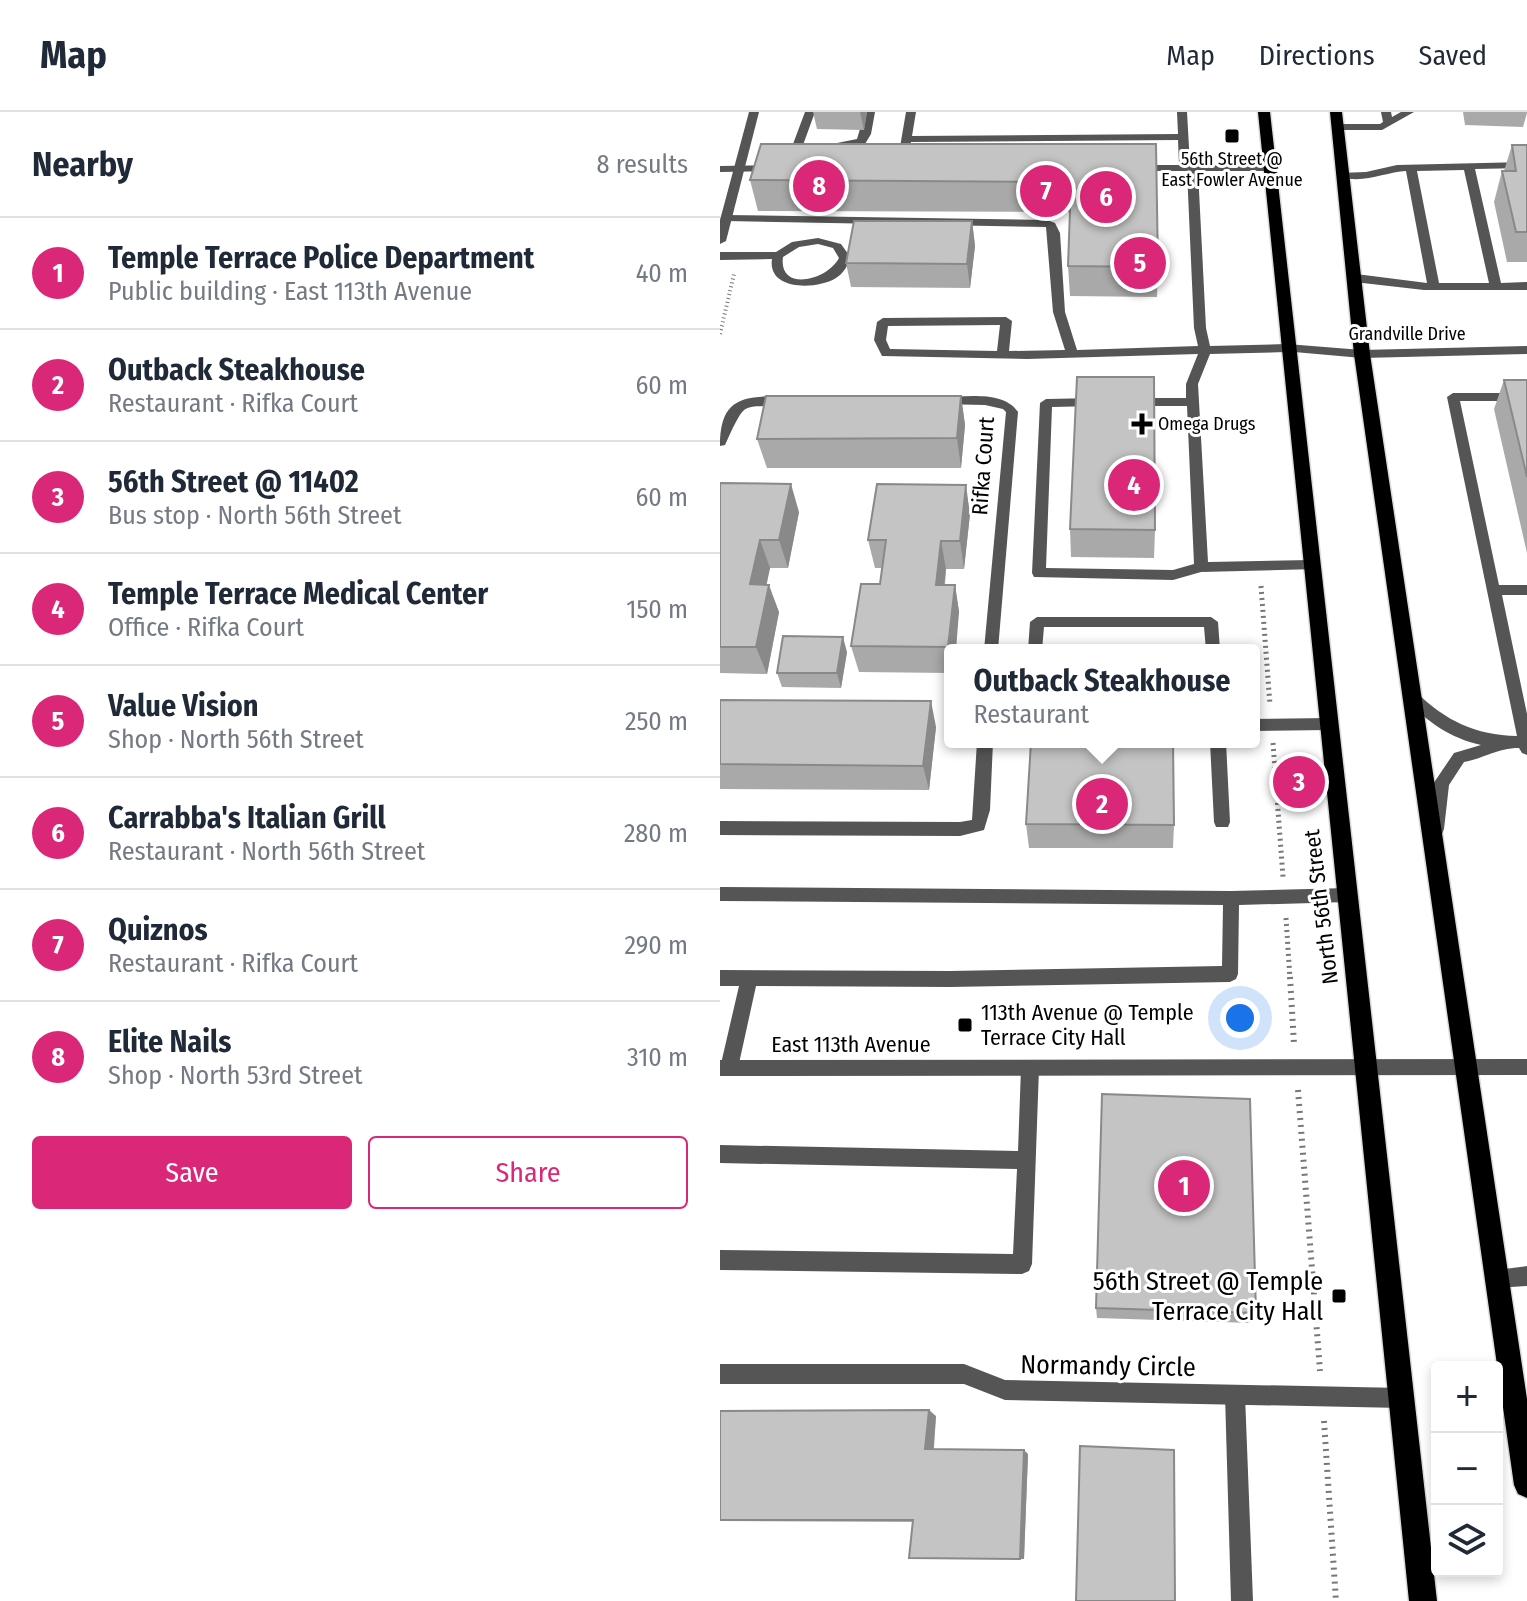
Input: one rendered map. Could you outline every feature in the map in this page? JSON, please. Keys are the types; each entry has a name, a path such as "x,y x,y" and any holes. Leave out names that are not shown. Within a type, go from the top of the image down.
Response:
{"main road":[{"name":"North 56th Street","path":"1264,112 1423,1601"},
{"path":"1336,112 1362,354 1496,1278 1521,1409 1527,1485"}],"street":[{"path":"720,241 754,112"},
{"path":"777,168 798,145 810,112"},
{"path":"824,145 849,146 861,142 866,134 870,112"},
{"path":"904,154 911,112"},
{"path":"1182,112 1200,328 1205,352 1192,384 1201,567"},
{"path":"1338,127 1382,127 1387,118 1409,112"},
{"path":"906,139 1183,137"},
{"path":"798,145 811,145"},
{"path":"1344,175 1411,168 1527,165"},
{"path":"1469,166 1496,286"},
{"path":"720,169 791,168"},
{"path":"1126,168 1268,168"},
{"path":"1411,168 1434,287"},
{"path":"726,218 1043,222 1051,225 1059,312 1072,352"},
{"path":"720,256 778,255 796,244 818,241 837,246 845,258 838,272 819,282 807,283 796,282 779,274 776,268 778,255"},
{"path":"1354,278 1381,278 1404,287 1527,286"},
{"name":"Grandville Drive","path":"1003,355 1006,321 883,322 880,340 886,353 1003,355 1205,352 1241,348 1362,354 1527,350"},
{"path":"1411,696 1432,719 1447,729 1496,743 1527,745 1453,397 1527,397"},
{"path":"720,442 729,413 739,405 756,400 802,400"},
{"name":"Rifka Court","path":"924,401 985,401 1007,405 1012,412 992,644"},
{"path":"1193,402 1046,403 1039,573 1173,575 1201,567 1311,565"},
{"path":"1494,590 1527,590"},
{"path":"1035,644 1037,622 1211,622 1213,644"},
{"path":"1260,725 1329,724"},
{"path":"1433,846 1441,784 1459,757 1480,753 1496,743"},
{"path":"720,828 960,829 978,825 982,810 985,748"},
{"path":"1218,748 1222,822"},
{"path":"720,894 1231,898 1348,895"},
{"path":"720,978 950,979 1230,974 1231,898"},
{"path":"725,1068 749,978"},
{"name":"East 113th Avenue","path":"725,1068 1527,1067"},
{"path":"720,1260 1022,1264 1030,1068"},
{"path":"720,1154 1027,1160"},
{"path":"1496,1278 1527,1276"},
{"name":"Normandy Circle","path":"720,1374 964,1374 1005,1390 1402,1398"},
{"path":"1235,1395 1242,1601"}],"path":[{"path":"1261,586 1336,1601"}],"building":[{"path":"761,144 1156,144 1158,267 1068,266 1071,182 750,180"},
{"path":"1512,145 1527,145 1527,232 1516,232 1502,171 1516,171"},
{"path":"854,221 972,221 967,264 846,263"},
{"path":"1077,377 1154,377 1155,530 1070,529"},
{"path":"1504,380 1527,380 1527,477"},
{"path":"766,396 961,396 957,438 757,439"},
{"path":"720,483 791,484 779,540 760,540 750,584 769,585 756,647 720,647"},
{"path":"877,484 966,485 960,541 941,541 936,585 955,585 948,644 944,644 944,647 851,646 861,584 880,584 886,540 868,540"},
{"path":"783,636 843,637 837,673 777,673"},
{"path":"720,700 931,701 923,766 720,764"},
{"path":"1031,748 1173,748 1174,825 1026,824"},
{"path":"1102,1094 1250,1099 1256,1313 1096,1308"},
{"path":"929,1410 925,1449 1024,1450 1020,1559 909,1558 913,1520 720,1520 720,1411"},
{"path":"1080,1446 1174,1450 1175,1601 1076,1601"}],"place":[{"name":"56th Street @ East Fowler Avenue","path":"1232,136"},
{"name":"Elite Nails","path":"819,186"},
{"name":"Quiznos","path":"1046,191"},
{"name":"Carrabba's Italian Grill","path":"1106,197"},
{"name":"Value Vision","path":"1140,263"},
{"name":"Omega Drugs","path":"1142,424"},
{"name":"Temple Terrace Medical Center","path":"1134,485"},
{"name":"56th Street @ 11402","path":"1299,782"},
{"name":"Outback Steakhouse","path":"1102,804"},
{"name":"113th Avenue @ Temple Terrace City Hall","path":"965,1025"},
{"name":"Temple Terrace Police Department","path":"1184,1186"},
{"name":"56th Street @ Temple Terrace City Hall","path":"1339,1296"}]}
